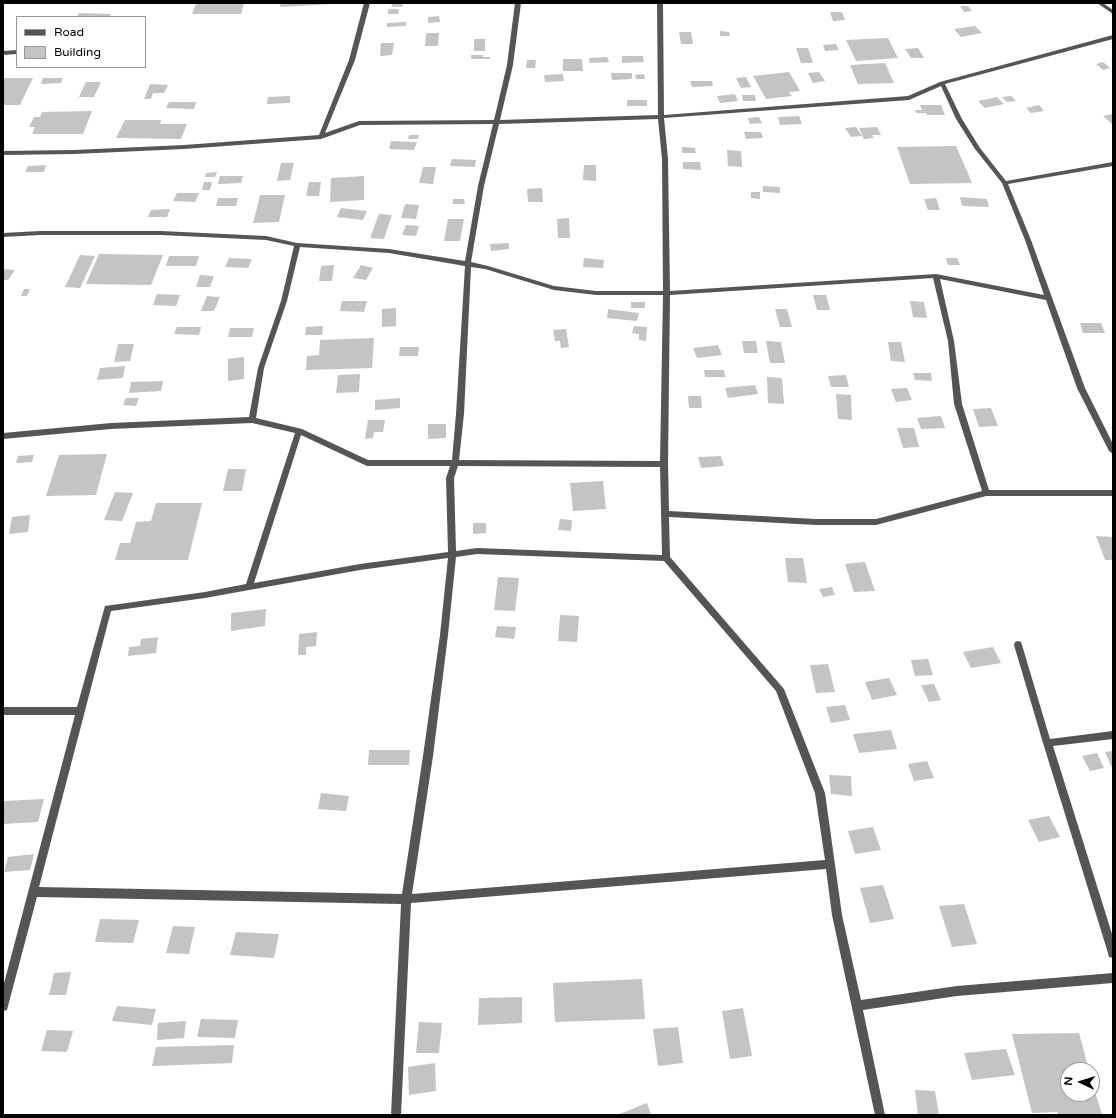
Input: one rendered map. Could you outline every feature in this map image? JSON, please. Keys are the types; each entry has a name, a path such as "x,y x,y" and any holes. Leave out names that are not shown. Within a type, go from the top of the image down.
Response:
{"street":[{"path":"321,137 352,60 367,3"},
{"path":"396,1115 406,899 429,748 444,635 452,554 450,478 455,463 460,414 468,264 481,186 498,122 510,65 518,3"},
{"path":"660,3 661,116 665,159 667,293 664,464 666,558 780,689 820,793 837,915 880,1115"},
{"path":"1100,3 1113,12"},
{"path":"3,153 74,152 176,147 321,137 359,123 498,122 661,116 909,98 942,83 1113,37"},
{"path":"3,53 16,52"},
{"path":"942,83 959,119 978,149 1005,183 1028,240 1080,388 1113,451"},
{"path":"1005,183 1113,164"},
{"path":"3,235 40,233 161,234 266,238 297,245 389,252 486,267 554,288 596,293 667,293 936,276 1048,298"},
{"path":"252,420 261,368 284,301 297,245"},
{"path":"936,276 951,341 958,404 986,493"},
{"path":"3,436 112,426 252,420 298,431 367,463 664,464"},
{"path":"250,587 298,431"},
{"path":"666,514 816,522 876,522 986,493 1113,493"},
{"path":"3,1006 108,608 205,596 360,567 477,551 666,558"},
{"path":"1018,645 1113,953"},
{"path":"3,710 81,711"},
{"path":"1047,743 1113,735"},
{"path":"33,892 406,899 830,864"},
{"path":"857,1006 957,991 1113,978"}],"building":[{"path":"244,3 241,14 192,14 196,4"},
{"path":"281,3 333,3 333,4 280,7"},
{"path":"393,3 403,3 402,7 391,7"},
{"path":"960,6 968,6 972,11 964,12"},
{"path":"388,9 399,9 398,14 388,14"},
{"path":"830,12 842,12 845,20 833,21"},
{"path":"79,13 111,14 110,16 78,16"},
{"path":"439,16 440,22 428,23 428,17"},
{"path":"406,22 406,26 387,27 387,23"},
{"path":"975,26 982,33 961,37 954,29"},
{"path":"720,31 729,32 730,36 720,36"},
{"path":"679,32 691,32 693,44 681,44"},
{"path":"426,33 439,33 438,46 425,46"},
{"path":"888,38 898,58 856,61 846,40"},
{"path":"474,39 485,39 485,51 474,51"},
{"path":"381,43 394,43 392,55 380,56"},
{"path":"836,44 839,50 825,51 823,45"},
{"path":"796,48 808,48 813,63 801,63"},
{"path":"918,48 924,58 911,58 905,49"},
{"path":"471,55 483,55 483,57 490,57 490,59 471,59"},
{"path":"622,56 643,56 644,62 622,63"},
{"path":"607,57 609,62 590,63 589,58"},
{"path":"563,59 582,59 583,71 563,71"},
{"path":"527,60 536,60 535,68 526,68"},
{"path":"1103,62 1110,68 1103,70 1096,64"},
{"path":"885,63 894,83 858,84 850,65"},
{"path":"789,72 800,91 789,92 792,96 766,99 753,76"},
{"path":"819,72 825,81 813,83 808,73"},
{"path":"611,73 632,73 632,79 612,80"},
{"path":"563,74 564,81 545,82 544,75"},
{"path":"644,74 645,79 636,79 635,75"},
{"path":"746,77 751,87 741,88 736,78"},
{"path":"3,78 33,78 20,105 3,105"},
{"path":"43,78 63,78 61,83 41,84"},
{"path":"690,81 712,81 713,86 692,87"},
{"path":"86,82 101,82 94,97 79,97"},
{"path":"150,84 168,85 164,93 153,93 151,99 144,99"},
{"path":"735,94 738,101 720,103 717,96"},
{"path":"742,95 755,95 756,101 743,101"},
{"path":"290,96 290,103 267,104 268,97"},
{"path":"1011,96 1016,101 1007,102 1002,97"},
{"path":"997,97 1004,104 985,108 978,101"},
{"path":"627,100 647,100 647,106 627,106"},
{"path":"169,102 196,102 194,109 166,108"},
{"path":"920,105 941,105 945,115 927,115 926,113 916,113 915,110 922,110"},
{"path":"1039,105 1044,111 1031,113 1026,108"},
{"path":"92,111 83,134 32,134 35,127 29,127 34,117 40,117 42,112"},
{"path":"1113,114 1112,124 1103,116"},
{"path":"799,116 802,124 780,125 778,117"},
{"path":"759,117 762,123 750,124 748,118"},
{"path":"125,120 161,120 160,124 187,124 181,139 116,138"},
{"path":"856,127 862,136 851,137 845,128"},
{"path":"877,127 881,135 872,135 874,138 864,139 859,128"},
{"path":"744,132 761,132 763,138 746,139"},
{"path":"409,135 419,135 418,139 408,139"},
{"path":"391,141 417,142 414,150 389,149"},
{"path":"956,146 972,183 910,184 897,147"},
{"path":"682,147 695,148 696,153 682,153"},
{"path":"727,150 741,151 742,167 728,166"},
{"path":"452,159 476,160 475,167 450,166"},
{"path":"683,162 700,162 701,170 683,169"},
{"path":"281,163 294,163 290,180 277,181"},
{"path":"46,165 44,172 25,172 28,166"},
{"path":"584,165 596,165 596,181 583,180"},
{"path":"423,167 436,167 433,184 419,183"},
{"path":"217,172 215,177 205,177 206,173"},
{"path":"220,176 243,176 241,183 218,184"},
{"path":"364,176 364,200 330,202 331,178"},
{"path":"204,182 212,182 210,190 202,190"},
{"path":"309,182 321,182 319,196 306,196"},
{"path":"763,186 780,187 780,193 763,192"},
{"path":"542,188 543,202 528,202 527,189"},
{"path":"751,192 760,192 760,199 751,198"},
{"path":"177,193 199,193 195,202 173,201"},
{"path":"260,195 285,195 279,222 253,223"},
{"path":"960,197 987,199 989,207 962,206"},
{"path":"218,198 238,198 236,206 216,206"},
{"path":"936,198 940,210 928,210 924,199"},
{"path":"453,199 464,199 465,204 453,204"},
{"path":"405,204 419,205 416,219 401,218"},
{"path":"341,208 367,211 363,220 337,217"},
{"path":"170,209 167,217 148,217 151,210"},
{"path":"379,214 392,215 384,239 370,238"},
{"path":"569,218 570,238 558,238 557,219"},
{"path":"448,219 464,219 460,241 444,241"},
{"path":"406,225 419,226 416,236 402,235"},
{"path":"509,243 509,249 491,251 490,244"},
{"path":"99,254 163,255 151,285 86,284"},
{"path":"80,255 95,256 80,288 65,287"},
{"path":"169,256 199,256 196,266 166,266"},
{"path":"229,258 252,259 248,268 225,267"},
{"path":"584,258 604,260 603,268 583,267"},
{"path":"946,258 957,258 960,265 948,265"},
{"path":"334,265 332,281 319,281 321,266"},
{"path":"361,265 373,268 366,280 353,278"},
{"path":"3,269 15,270 8,280 3,280"},
{"path":"200,275 214,276 210,287 196,287"},
{"path":"24,289 30,289 27,296 21,296"},
{"path":"157,294 180,295 176,306 153,305"},
{"path":"813,295 826,295 830,310 817,310"},
{"path":"207,296 220,297 214,311 201,311"},
{"path":"342,301 367,301 364,312 340,311"},
{"path":"910,301 924,302 927,318 913,317"},
{"path":"631,302 645,302 645,308 631,308"},
{"path":"396,308 396,326 382,327 382,309"},
{"path":"608,309 639,313 637,321 607,318"},
{"path":"775,309 787,309 792,327 780,327"},
{"path":"1080,323 1101,323 1105,333 1083,333"},
{"path":"323,326 322,335 305,335 306,327"},
{"path":"634,326 647,327 646,341 639,340 639,334 632,333"},
{"path":"177,327 201,327 199,335 174,334"},
{"path":"230,328 254,328 252,337 228,337"},
{"path":"566,329 569,347 561,348 560,341 555,341 553,330"},
{"path":"374,338 372,368 306,370 307,356 319,355 320,340"},
{"path":"742,341 756,341 758,353 744,353"},
{"path":"766,341 781,342 785,363 770,363"},
{"path":"888,342 901,342 905,362 891,361"},
{"path":"118,344 134,344 130,361 114,362"},
{"path":"718,345 722,355 697,358 693,348"},
{"path":"400,347 419,347 418,356 399,356"},
{"path":"244,357 244,379 228,381 228,359"},
{"path":"125,366 123,378 97,380 100,368"},
{"path":"704,370 724,370 725,377 705,377"},
{"path":"913,373 931,373 932,381 915,380"},
{"path":"360,374 359,392 336,393 338,375"},
{"path":"846,375 849,387 831,387 828,376"},
{"path":"767,377 782,378 784,404 768,403"},
{"path":"163,381 161,391 129,393 131,382"},
{"path":"755,385 758,394 728,398 725,388"},
{"path":"907,388 912,400 896,402 891,389"},
{"path":"836,394 851,395 852,420 838,419"},
{"path":"688,396 701,396 702,408 689,408"},
{"path":"126,398 139,398 136,406 123,405"},
{"path":"400,398 400,408 375,410 375,400"},
{"path":"991,408 998,426 979,427 973,409"},
{"path":"941,416 945,428 921,429 917,418"},
{"path":"368,420 385,420 383,432 374,432 373,438 365,439"},
{"path":"428,424 446,424 446,438 428,439"},
{"path":"897,428 914,428 919,447 903,448"},
{"path":"107,454 96,495 46,496 59,455"},
{"path":"34,455 32,462 16,463 18,456"},
{"path":"721,456 724,466 701,468 698,457"},
{"path":"228,469 246,469 242,491 223,491"},
{"path":"603,481 606,509 573,511 570,483"},
{"path":"115,492 133,493 122,521 104,520"},
{"path":"156,503 202,503 188,560 115,560 120,543 130,543 136,522 151,521"},
{"path":"30,515 28,532 9,534 12,517"},
{"path":"560,519 572,520 571,531 558,530"},
{"path":"473,523 486,523 486,533 473,534"},
{"path":"1096,536 1113,537 1113,560 1105,560"},
{"path":"785,558 803,558 807,583 788,582"},
{"path":"865,562 875,591 854,592 845,564"},
{"path":"498,577 519,578 515,611 494,610"},
{"path":"832,587 835,595 823,597 819,589"},
{"path":"266,609 265,626 231,631 231,613"},
{"path":"560,615 579,616 577,642 558,641"},
{"path":"497,626 516,627 514,639 495,637"},
{"path":"317,632 316,646 306,647 306,655 298,655 299,634"},
{"path":"158,637 156,653 128,656 129,647 140,646 141,639"},
{"path":"993,647 1001,663 971,668 963,652"},
{"path":"928,659 933,675 915,676 911,660"},
{"path":"828,664 835,692 816,693 810,665"},
{"path":"889,678 897,695 872,700 865,682"},
{"path":"934,684 941,700 929,702 921,685"},
{"path":"845,705 850,720 831,723 826,707"},
{"path":"891,730 897,749 859,753 853,734"},
{"path":"369,750 410,750 409,765 368,765"},
{"path":"1113,751 1113,770 1105,752"},
{"path":"1097,753 1104,768 1090,771 1082,756"},
{"path":"927,761 934,778 914,781 908,764"},
{"path":"829,775 851,776 852,796 831,794"},
{"path":"321,793 349,796 346,811 318,809"},
{"path":"44,799 38,822 3,824 3,801"},
{"path":"1049,816 1060,837 1039,842 1028,820"},
{"path":"873,827 881,850 855,854 848,831"},
{"path":"34,854 30,870 4,872 8,857"},
{"path":"883,885 894,919 870,923 860,888"},
{"path":"964,904 977,944 952,947 939,906"},
{"path":"100,919 139,920 133,943 95,942"},
{"path":"173,926 195,927 189,954 166,953"},
{"path":"236,932 279,934 274,958 230,955"},
{"path":"71,972 66,995 49,995 54,973"},
{"path":"642,979 645,1019 555,1022 553,983"},
{"path":"522,997 522,1023 478,1025 479,998"},
{"path":"117,1006 156,1009 152,1025 112,1021"},
{"path":"743,1008 752,1056 730,1059 722,1011"},
{"path":"201,1019 238,1020 235,1038 197,1037"},
{"path":"186,1021 184,1038 157,1040 158,1023"},
{"path":"419,1022 442,1023 439,1053 416,1053"},
{"path":"678,1027 683,1063 658,1066 653,1029"},
{"path":"47,1030 73,1031 67,1052 41,1051"},
{"path":"1079,1033 1087,1062 1060,1062 1060,1102 1098,1102 1102,1115 1058,1115 1057,1112 1032,1113 1012,1034"},
{"path":"234,1045 232,1063 152,1066 156,1047"},
{"path":"1006,1049 1015,1075 972,1080 964,1053"},
{"path":"435,1063 436,1091 409,1095 408,1067"},
{"path":"915,1090 935,1091 939,1115 918,1115"},
{"path":"647,1103 651,1115 617,1115"}]}
